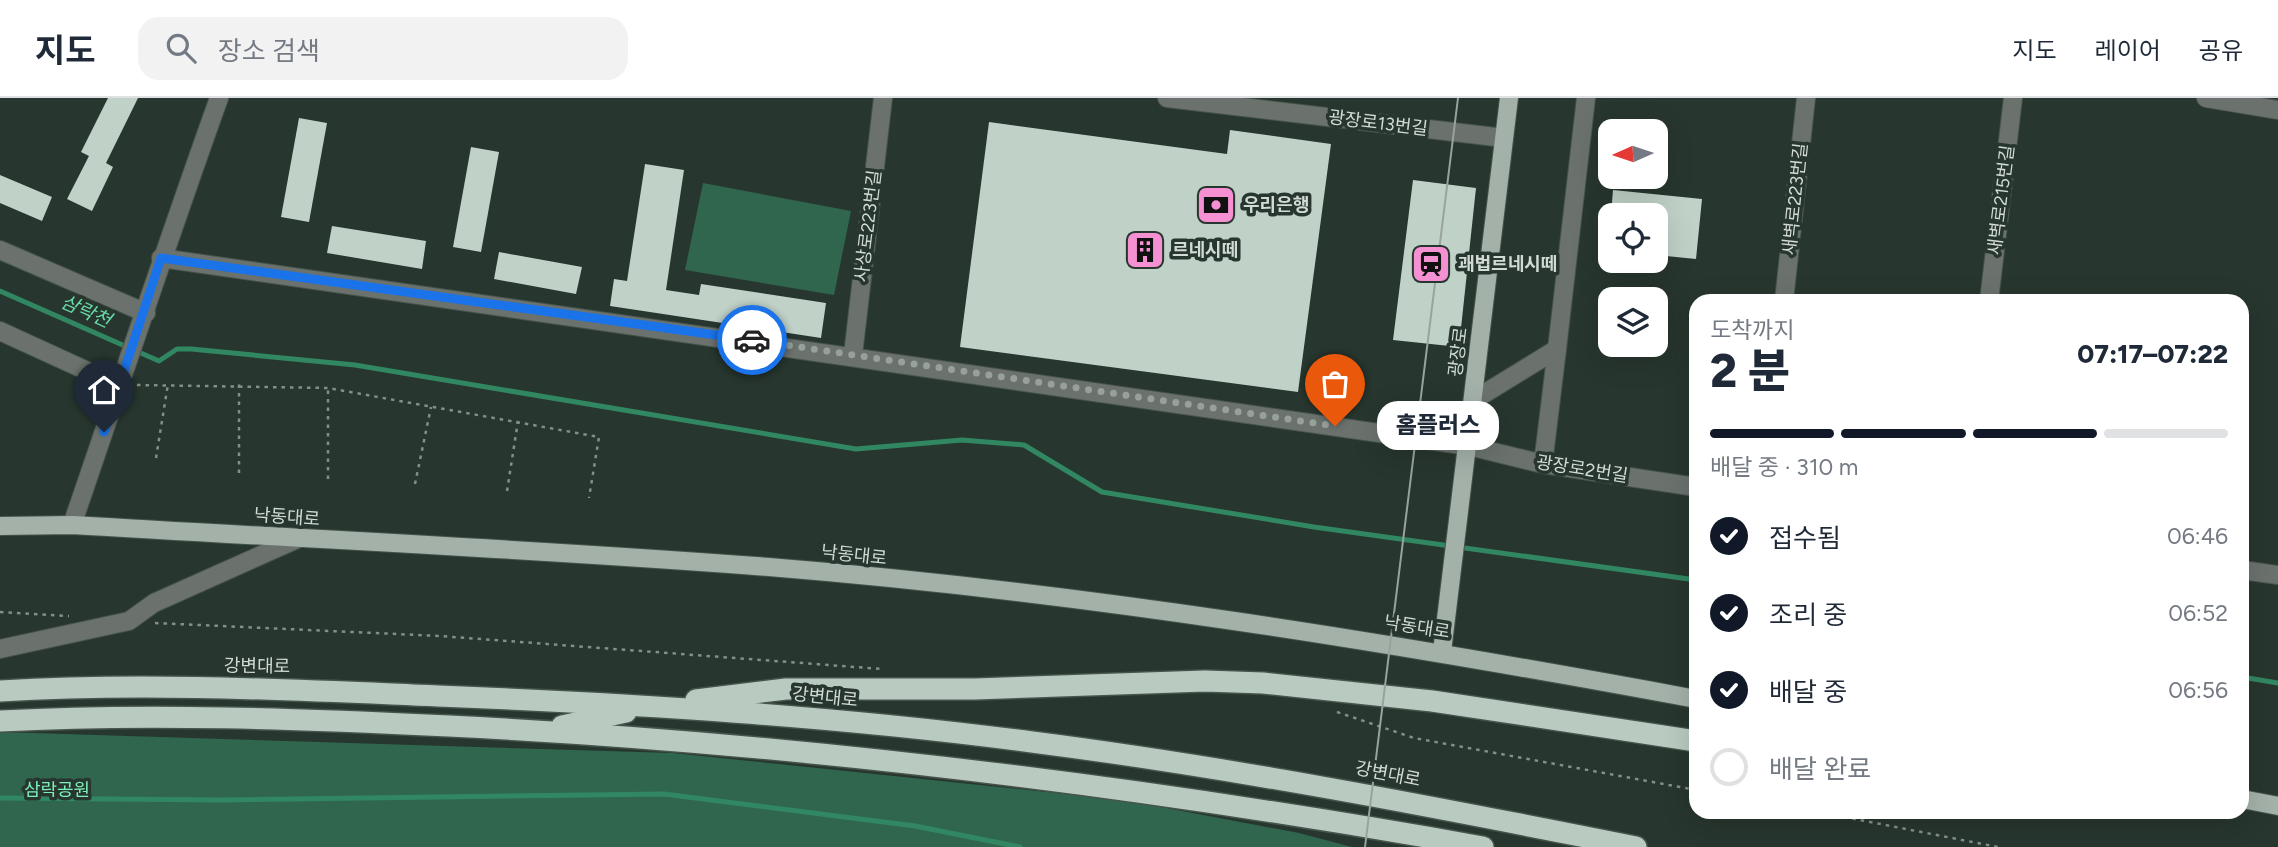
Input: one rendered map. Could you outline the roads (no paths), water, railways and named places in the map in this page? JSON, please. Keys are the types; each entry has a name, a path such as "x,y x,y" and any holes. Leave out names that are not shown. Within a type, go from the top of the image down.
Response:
{"highway":[{"path":"539,731 646,707 786,689 975,689 1205,681 1263,683 1432,701 1689,740"},
{"name":"강변대로","path":"0,691 92,685 242,689 601,703 765,713 1029,741 1166,760 1340,788 1636,847"},
{"path":"0,721 62,718 342,721 539,731 853,755 1236,804 1483,847"}],"main road":[{"name":"광장로","path":"1442,652 1509,98"},
{"name":"낙동대로","path":"0,526 72,525 771,567 1112,603 1442,652 1689,698"},
{"path":"2249,800 2278,806"}],"street":[{"path":"72,525 146,313 161,258 219,98"},
{"name":"사상로223번길","path":"853,355 883,98"},
{"name":"광장로13번길","path":"1167,98 1504,138"},
{"path":"1543,464 1586,98"},
{"name":"새벽로223번길","path":"1785,294 1806,98"},
{"name":"새벽로215번길","path":"1990,294 2013,98"},
{"path":"2206,98 2278,110"},
{"path":"0,250 146,313"},
{"name":"광장로2번길","path":"161,258 853,355 1469,446 1543,464 1689,486"},
{"path":"0,331 120,386"},
{"path":"1474,400 1557,349"},
{"path":"0,649 129,621 154,603 297,539"},
{"path":"2249,571 2278,575"}],"waterway":[{"name":"삼락천","path":"0,291 159,361 177,349 191,349 355,365 856,449 962,440 1024,445 1102,492 1314,527 1689,579"},
{"path":"2249,678 2278,683"},
{"path":"0,798 222,800 664,794 915,826 1020,847"}],"tram line":[{"path":"1365,847 1458,98"}],"place":[{"name":"우리은행","path":"1216,205"},
{"name":"르네시떼","path":"1145,250"},
{"name":"괘법르네시떼","path":"1431,264"},
{"name":"홈플러스","path":"1335,426"}],"park label":[{"name":"삼락공원","path":"57,790"}]}
